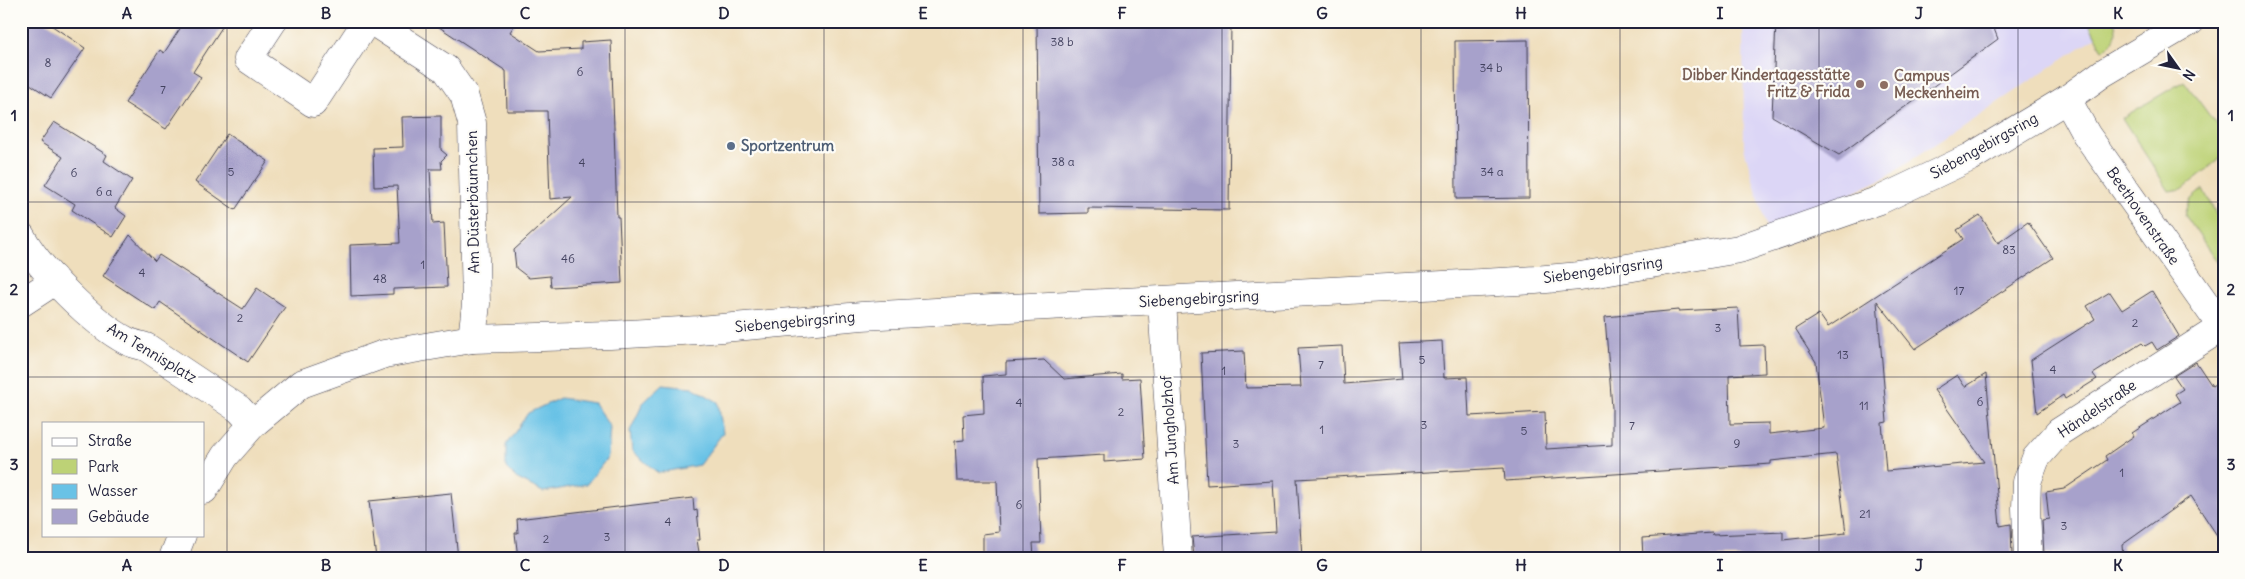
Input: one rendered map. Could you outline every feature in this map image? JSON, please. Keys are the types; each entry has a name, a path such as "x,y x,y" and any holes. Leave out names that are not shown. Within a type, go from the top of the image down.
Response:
{"street":[{"path":"273,21 248,60 313,103 368,21"},
{"name":"Am Düsterbäumchen","path":"372,21 446,69 464,94 472,123 476,304 472,339"},
{"name":"Siebengebirgsring","path":"205,488 225,456 253,424 301,384 384,354 472,339 630,334 862,316 1162,302 1535,280 1580,276 1739,249 1880,200 1971,156 2067,99 2103,73 2191,21"},
{"name":"Beethovenstraße","path":"2067,99 2086,134 2223,329"},
{"name":"Am Tennisplatz","path":"21,236 40,264 53,278 104,325 128,342 146,347 239,409 253,424"},
{"path":"21,303 44,288 53,278"},
{"name":"Am Jungholzhof","path":"1162,302 1178,558"},
{"name":"Händelstraße","path":"2028,558 2027,482 2036,458 2059,432 2223,329"},
{"path":"173,558 182,536"}],"shaded area":[{"name":"Campus Meckenheim","path":"1743,21 2120,21 1884,178 1768,233 1744,148"}],"green space":[{"path":"2088,21 2114,21 2116,34 2110,44 2102,50"},
{"path":"2184,81 2224,135 2224,156 2182,189 2169,191 2122,118"},
{"path":"2203,189 2224,230 2224,272 2185,215 2190,200"}],"water":[{"path":"663,384 692,387 718,402 723,433 699,465 658,473 632,451 630,431 643,403"},
{"path":"560,398 594,403 610,427 608,457 587,484 543,492 516,478 506,468 506,445 528,413"}],"building":[{"path":"21,21 45,21 85,48 51,98 21,78"},
{"path":"185,21 226,21 193,72 201,77 166,129 125,103 160,50 164,53"},
{"path":"430,21 517,21 510,32 539,51 581,49 581,42 611,40 617,217 619,217 622,283 551,287 550,276 529,278 516,268 514,250 572,197 550,199 547,111 507,111 506,71"},
{"path":"1037,21 1231,21 1229,210 1088,208 1088,213 1039,214"},
{"name":"Dibber Kindertagesstätte Fritz & Frida","path":"1776,21 1856,21 1869,27 1883,21 1991,21 1998,39 1839,155 1772,116"},
{"path":"1528,40 1529,198 1456,199 1455,41"},
{"path":"441,116 441,150 447,155 441,161 442,169 430,169 433,224 444,223 447,287 393,289 393,294 351,296 350,245 400,243 397,186 374,187 373,148 403,147 402,117"},
{"path":"54,122 107,155 104,161 132,180 115,208 126,216 113,237 72,210 75,204 45,185 63,157 40,142"},
{"path":"227,134 268,161 235,210 195,182"},
{"path":"1980,215 1998,243 2028,222 2053,258 1915,349 1877,301 1887,422 1882,423 1886,471 1984,462 1934,390 1957,375 1965,387 1986,374 2000,526 2011,524 2012,558 1904,558 1904,555 1875,558 1643,558 1642,538 1712,533 1713,535 1783,532 1783,540 1846,533 1836,454 1771,461 1771,464 1505,481 1504,468 1297,479 1302,558 1194,558 1192,537 1276,532 1273,481 1207,485 1201,353 1244,351 1246,388 1301,387 1298,348 1342,346 1344,384 1402,379 1399,343 1442,341 1444,378 1467,377 1469,416 1545,412 1546,449 1612,445 1612,408 1605,317 1678,310 1738,308 1740,346 1764,345 1765,373 1729,375 1730,424 1769,423 1769,434 1824,428 1816,362 1795,329 1819,314 1828,327 1963,239 1957,230"},
{"path":"130,235 155,261 159,255 243,309 257,288 285,307 248,362 160,302 155,310 103,276"},
{"path":"2152,291 2179,336 2157,350 2152,342 2145,346 2142,343 2093,374 2097,379 2065,399 2063,395 2037,413 2031,360 2095,319 2087,306 2110,292 2122,310"},
{"path":"1044,360 1064,379 1122,374 1122,379 1140,378 1145,459 1104,462 1104,455 1038,459 1041,543 1033,543 1034,558 983,558 983,534 999,532 997,481 957,481 955,441 964,440 963,415 984,413 983,376 1006,374 1006,362"},
{"path":"2196,362 2212,386 2224,378 2224,546 2191,496 2122,545 2123,558 2062,558 2061,553 2044,555 2042,520 2049,519 2046,492 2064,489 2107,460 2105,456 2134,436 2132,433 2180,402 2175,394 2183,389 2174,376"},
{"path":"451,493 458,558 376,558 369,501"},
{"path":"693,498 694,511 697,510 700,540 697,540 700,558 518,558 515,533 518,533 517,519"}],"place":[{"name":"Dibber Kindertagesstätte Fritz & Frida","path":"1860,84"},
{"name":"Campus Meckenheim","path":"1884,85"},
{"name":"Sportzentrum","path":"731,146"}]}
